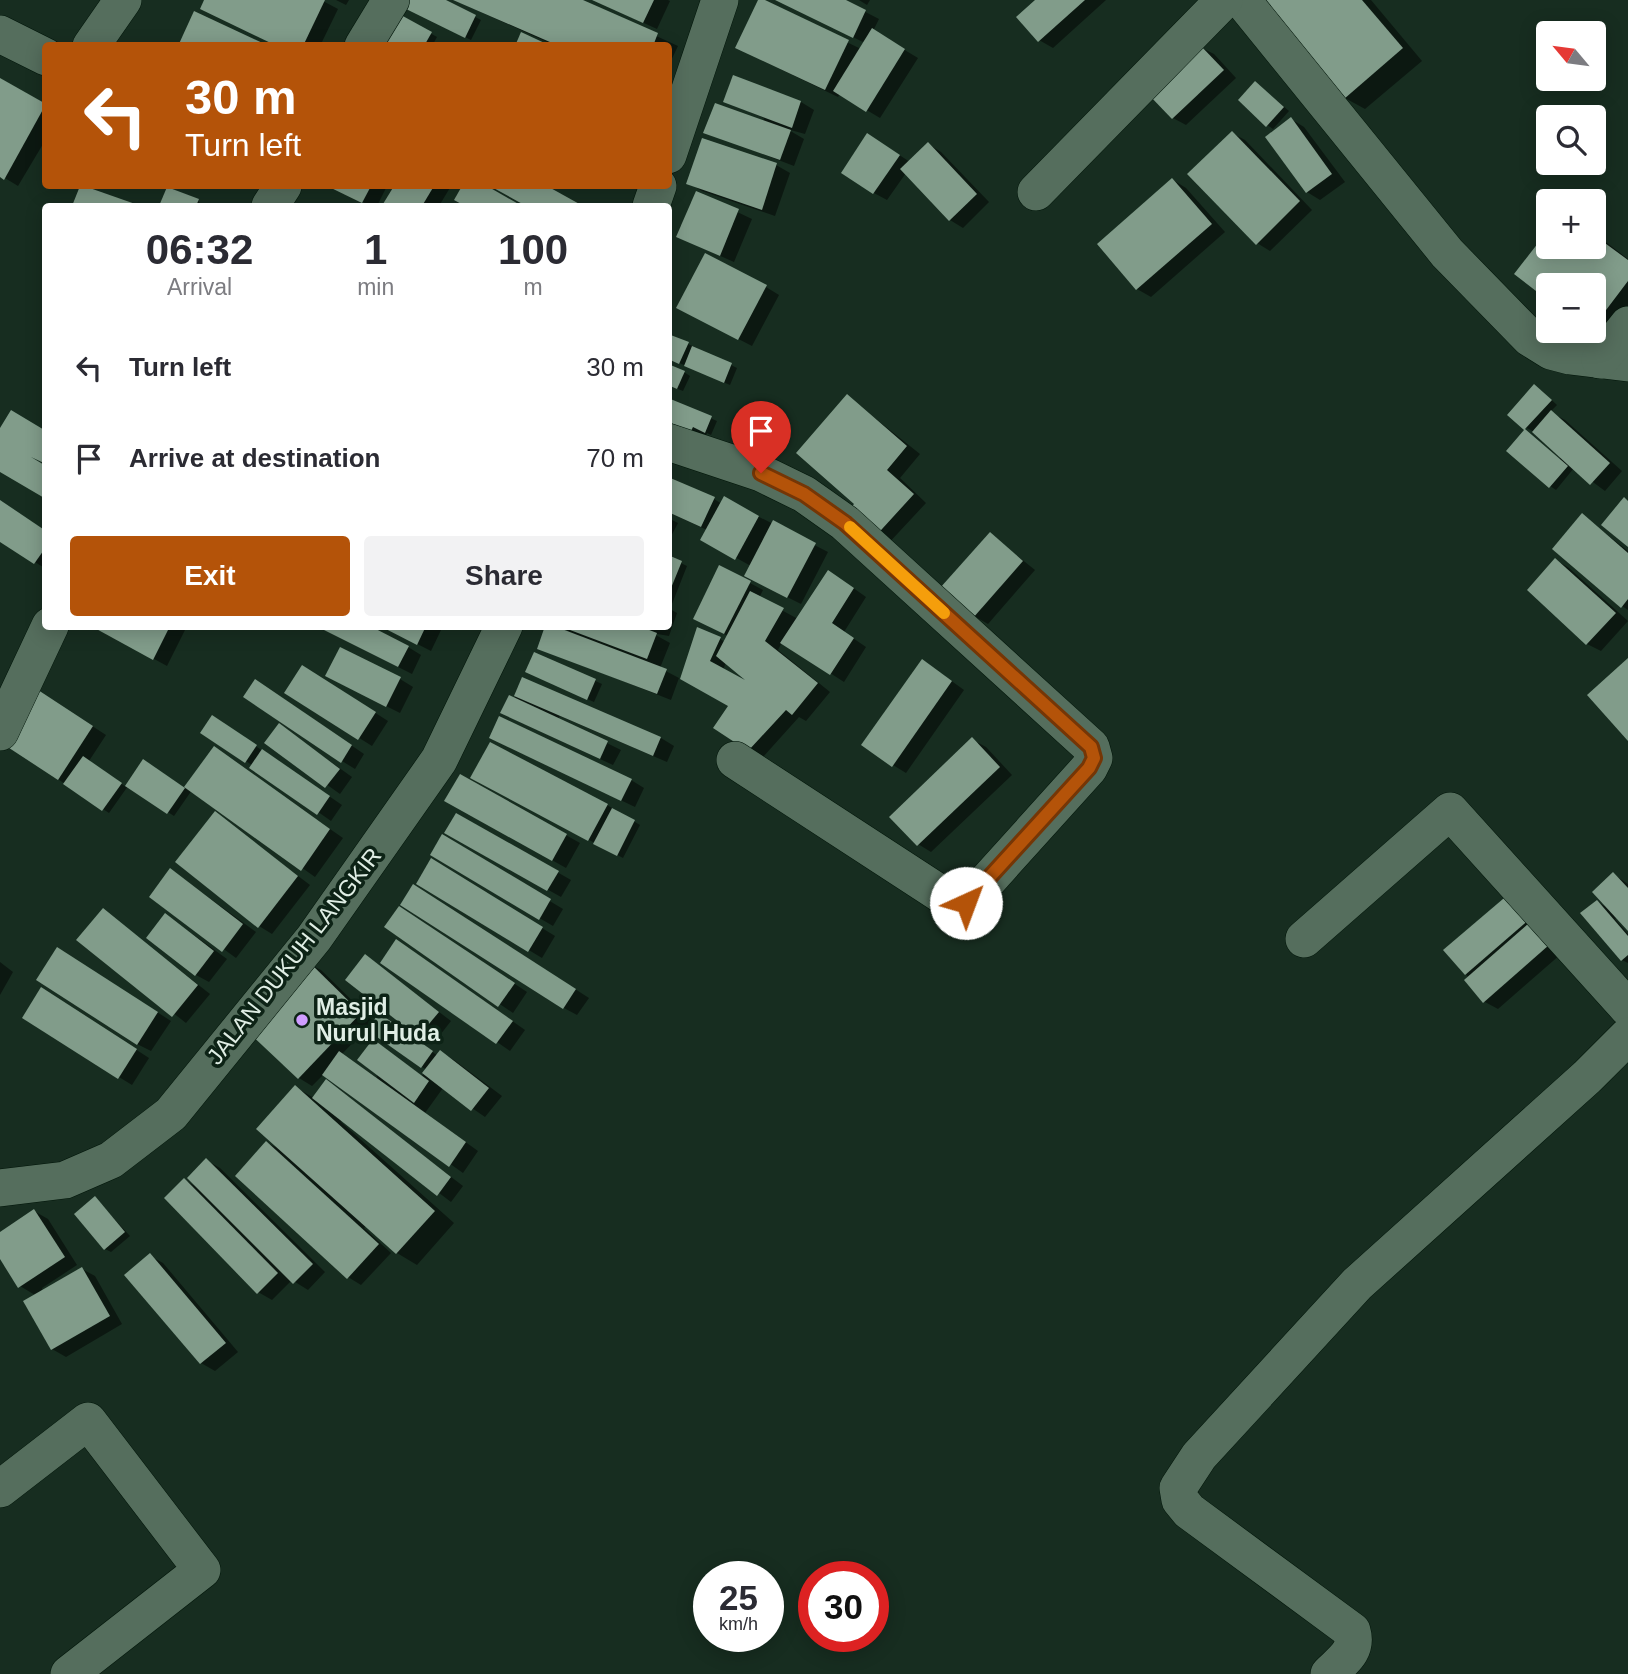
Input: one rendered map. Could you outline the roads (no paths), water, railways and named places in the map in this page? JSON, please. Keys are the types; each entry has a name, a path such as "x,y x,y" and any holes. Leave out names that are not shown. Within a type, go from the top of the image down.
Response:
{"street":[{"path":"95,42 123,0"},
{"path":"365,42 391,0"},
{"path":"672,143 720,0"},
{"path":"1036,192 1224,0"},
{"path":"1242,0 1447,253 1530,338 1551,351 1614,362 1628,326"},
{"path":"0,34 42,55"},
{"path":"672,443 761,473 804,494 845,523 1091,747 1094,758 1089,768 970,900 962,904 953,902 735,760"},
{"path":"0,732 48,630"},
{"name":"JALAN DUKUH LANGKIR","path":"0,1188 65,1180 111,1160 171,1114 314,938 439,761 502,630"},
{"path":"1304,939 1450,811 1628,1008"},
{"path":"1329,1674 1353,1650 1355,1642 1352,1630 1189,1511 1180,1500 1178,1488 1199,1456 1357,1284 1624,1049"},
{"path":"0,1489 88,1421 202,1570 69,1674"}],"place":[{"name":"Masjid Nurul Huda","path":"302,1020"}]}
